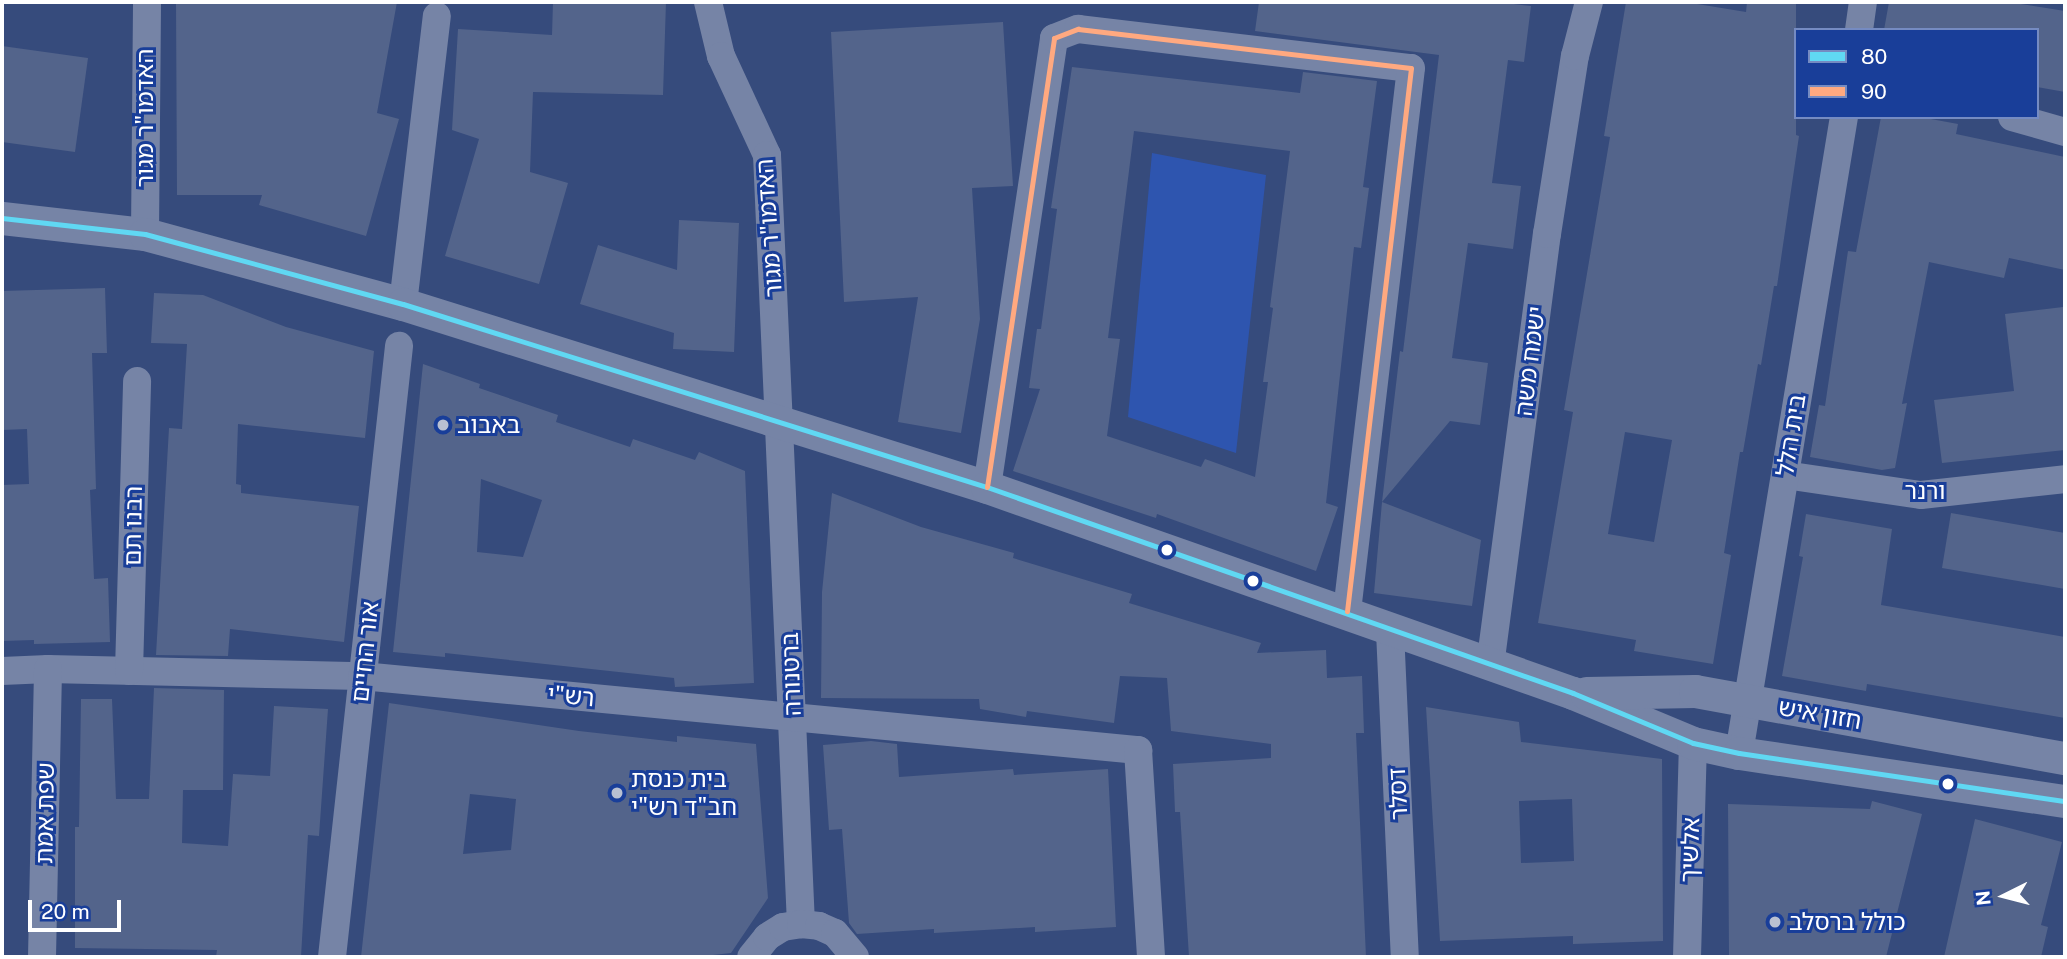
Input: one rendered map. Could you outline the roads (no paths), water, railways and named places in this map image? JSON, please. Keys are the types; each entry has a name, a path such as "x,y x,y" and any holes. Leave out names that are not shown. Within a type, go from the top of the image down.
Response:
{"street":[{"name":"האדמו\"ר מגור","path":"145,234 147,2"},
{"name":"האדמו\"ר מגור","path":"708,2 721,56 767,155 780,424"},
{"name":"ישמח משה","path":"1575,56 1579,2"},
{"name":"ישמח משה","path":"1490,666 1547,234 1575,56 1588,2"},
{"path":"1859,28 1863,2"},
{"path":"403,304 438,16"},
{"path":"987,487 1054,38 1078,29 1410,68 1347,611"},
{"name":"בית הלל","path":"1739,753 1844,119"},
{"path":"2019,119 2065,132"},
{"name":"חזון איש","path":"2,218 145,234 403,304 987,487 1347,611 1390,631 1573,693 1693,743 1739,753 2065,801"},
{"name":"אור החיים","path":"332,957 399,346"},
{"name":"רבנו תם","path":"129,671 136,380"},
{"name":"ברטנורה","path":"780,424 801,924"},
{"name":"ורנר","path":"1785,475 1921,495 2065,479"},
{"name":"דסלר","path":"1390,631 1405,957"},
{"name":"רש\"י","path":"2,671 48,668 362,676 1138,750 1151,957"},
{"name":"שפת אמת","path":"42,957 48,668"},
{"name":"חזון איש","path":"1573,693 1695,691 2065,758"},
{"name":"אלשיך","path":"1687,957 1693,743"},
{"path":"751,957 767,937 783,927 801,924 819,926 835,933 848,945 855,957"}],"place":[{"name":"באבוב","path":"443,425"},
{"name":"בית כנסת חב\"ד רש\"י","path":"617,793"},
{"name":"כולל ברסלב","path":"1775,922"}]}
